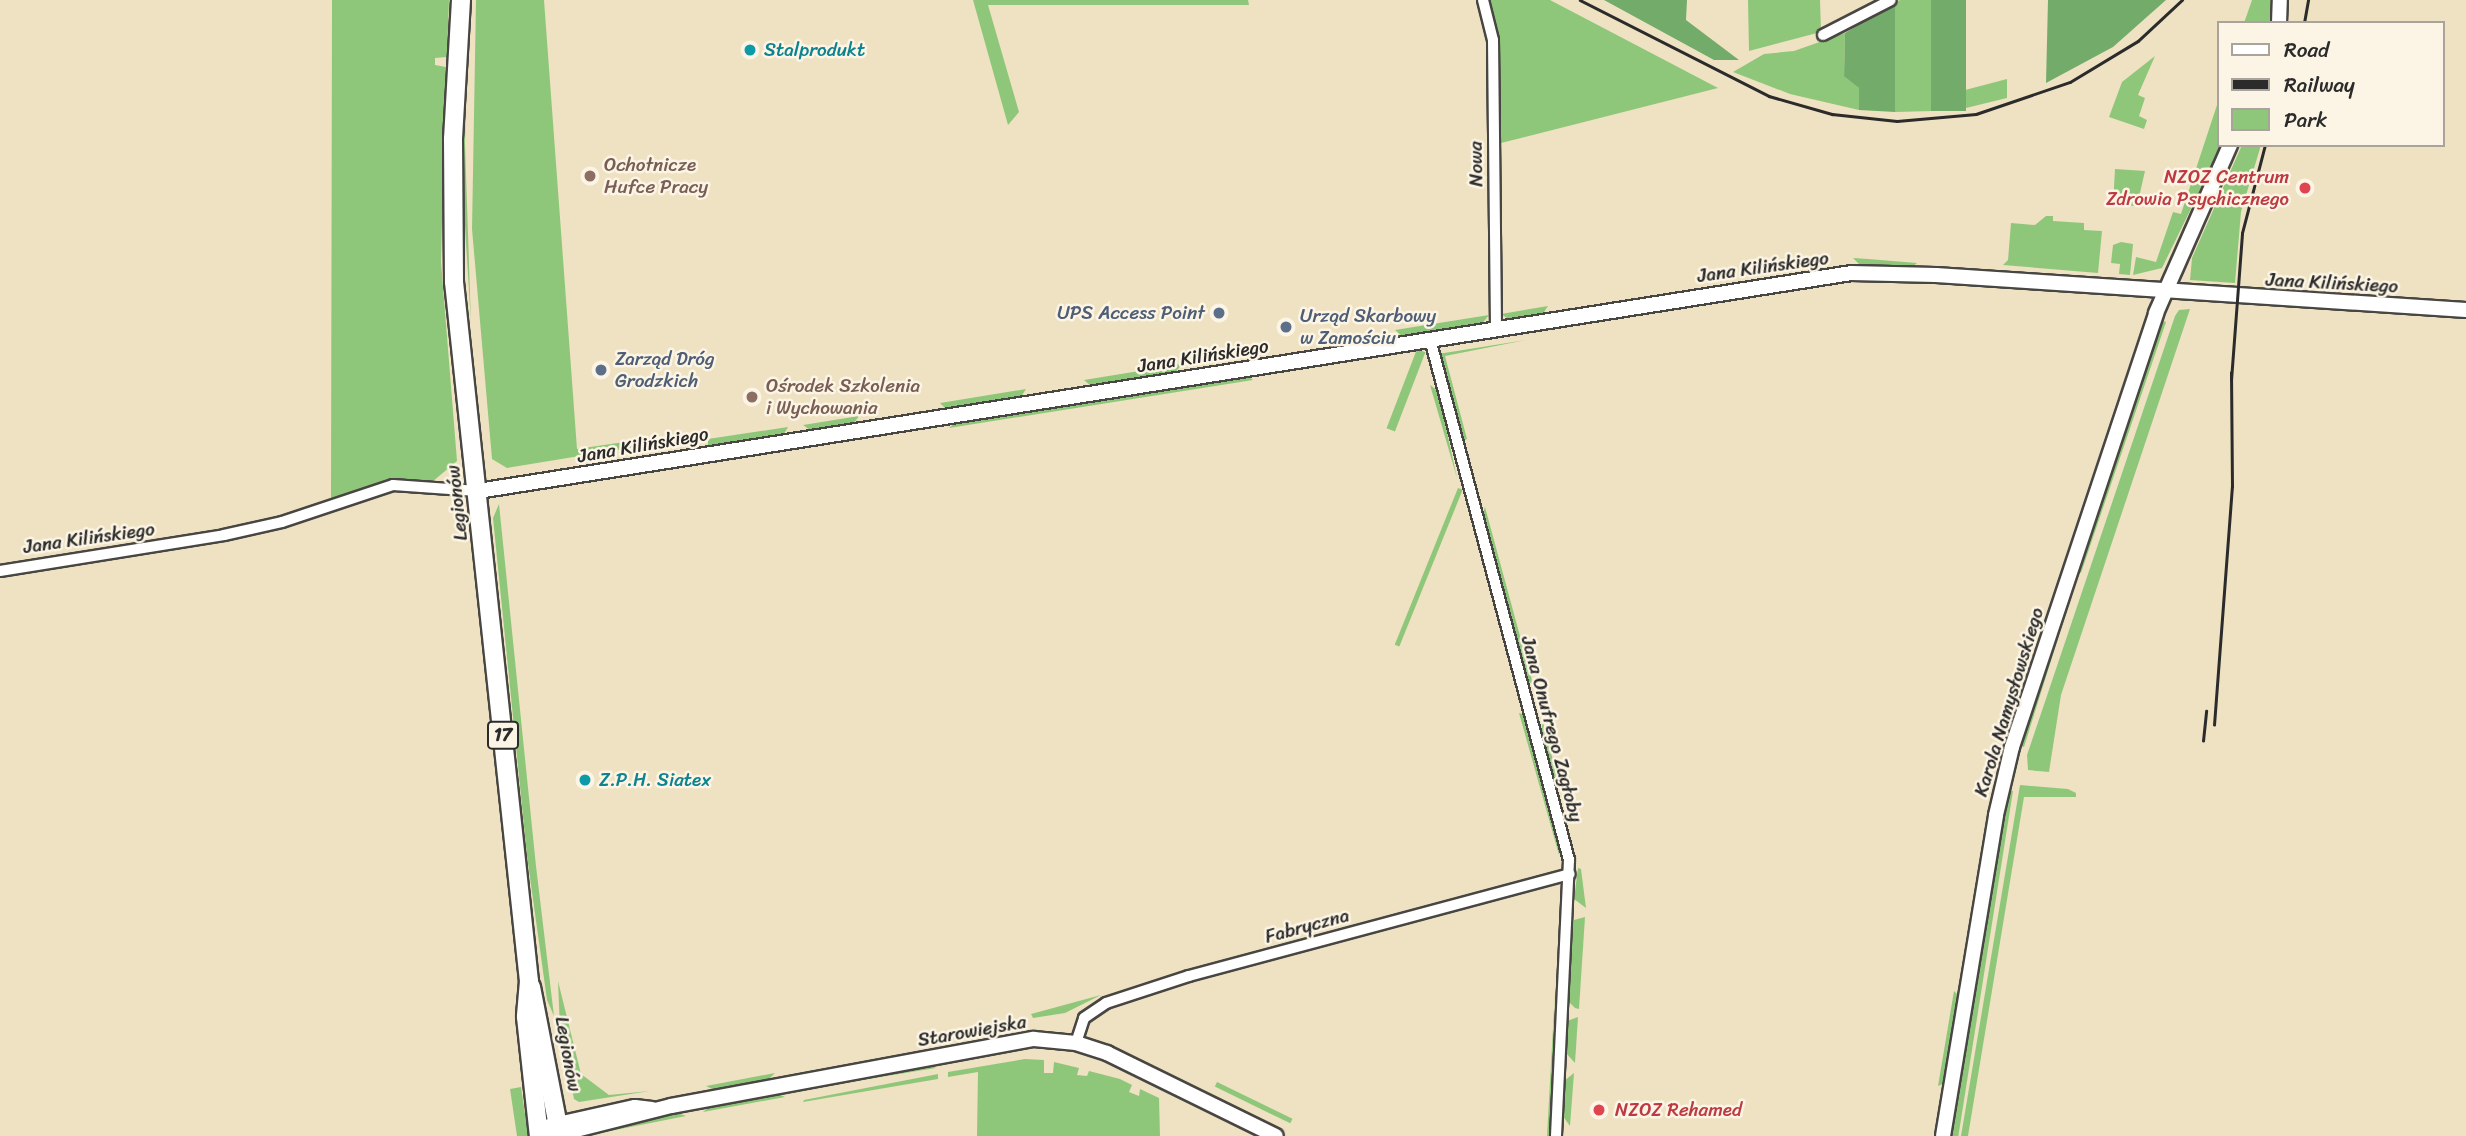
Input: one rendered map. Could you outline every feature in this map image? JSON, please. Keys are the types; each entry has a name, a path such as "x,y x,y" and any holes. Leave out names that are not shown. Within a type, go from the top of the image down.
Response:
{"highway":[{"name":"Legionów","path":"459,0 453,257 529,981 526,1017 539,1133"},
{"name":"Legionów","path":"529,981 541,1016 559,1130"}],"street":[{"name":"Nowa","path":"1483,0 1493,40 1496,328"},
{"path":"1823,35 1891,0"},
{"path":"2280,0 2280,21"},
{"name":"Karola Namysłowskiego","path":"1943,1136 2005,774 2164,292 2229,147"},
{"name":"Jana Kilińskiego","path":"0,571 225,535 393,485 478,491 1851,273 1929,274 2164,292 2466,310"},
{"name":"Jana Onufrego Zagłoby","path":"1430,339 1566,846 1570,874 1556,1136"},
{"name":"Fabryczna","path":"1076,1043 1084,1018 1106,1003 1189,976 1570,874"},
{"name":"Starowiejska","path":"539,1133 559,1130 635,1107 657,1109 1017,1041 1076,1043 1116,1057 1276,1136"}],"green space":[{"path":"332,0 449,0 447,57 435,58 435,65 446,67 441,262 457,461 432,482 397,480 331,498"},
{"path":"468,0 465,144 471,323 462,178"},
{"path":"476,0 544,0 577,449 658,437 653,444 507,468 492,459 472,229"},
{"path":"973,0 1248,0 1249,5 988,5 1019,112 1008,125"},
{"path":"1488,0 1550,0 1718,88 1497,144 1497,45"},
{"path":"1604,0 1687,0 1686,20 1739,60 1714,60"},
{"path":"1748,0 1820,0 1821,32 1749,51"},
{"path":"1900,0 1931,0 1933,111 1895,112 1895,3"},
{"path":"1931,0 1966,0 1966,111 1931,111"},
{"path":"2048,0 2166,0 2113,47 2046,83"},
{"path":"2252,0 2272,0 2271,21 2245,21"},
{"path":"1895,3 1895,112 1859,110 1859,88 1844,76 1845,33"},
{"path":"1845,33 1844,75 1859,88 1859,110 1790,94 1733,72 1764,54 1794,51"},
{"path":"2155,56 2138,95 2145,98 2139,116 2147,120 2144,129 2109,117 2122,82"},
{"path":"2007,79 2007,98 1966,108 1965,90"},
{"path":"2218,102 2218,147 2221,147 2162,268 2133,275 2136,257 2156,262 2173,212 2181,214"},
{"path":"2241,147 2260,147 2241,212 2235,283 2190,280 2192,258"},
{"path":"2115,169 2145,171 2137,206 2113,205"},
{"path":"2046,216 2053,216 2053,221 2084,223 2084,230 2102,231 2098,273 2003,265 2008,260 2011,223 2035,225"},
{"path":"2121,242 2133,244 2130,275 2119,274 2120,264 2111,263 2113,245"},
{"path":"1853,258 1917,263 1912,267 1862,267"},
{"path":"1548,306 1542,315 1510,320 1501,314"},
{"path":"2190,309 2061,695 2049,772 2028,770 2027,755 2175,316 2179,310"},
{"path":"1489,315 1481,325 1403,337 1395,330"},
{"path":"2163,321 2166,322 2081,573 2079,572"},
{"path":"1526,340 1445,356 1467,439 1462,441 1438,354"},
{"path":"1417,349 1425,352 1395,432 1387,428"},
{"path":"1182,364 1175,373 1091,386 1084,380"},
{"path":"1248,376 1253,380 949,428 957,421"},
{"path":"1430,385 1438,391 1457,478"},
{"path":"1026,389 1021,397 946,409 940,403"},
{"path":"859,416 854,423 810,430 803,425"},
{"path":"788,427 784,434 708,446 708,439"},
{"path":"1458,488 1463,490 1399,647 1395,645"},
{"path":"499,504 554,1016 547,1000 527,856 493,518"},
{"path":"1485,507 1533,684 1526,681 1482,516"},
{"path":"2074,587 2024,747 2021,746"},
{"path":"1519,713 1525,715 1561,847 1559,855"},
{"path":"1543,722 1560,787 1554,783 1540,735"},
{"path":"2020,785 2068,789 2076,793 2076,797 2024,797 1968,1136 1961,1136"},
{"path":"2006,790 2013,791 1958,1136 1951,1136"},
{"path":"1578,868 1581,869 1586,908 1574,899"},
{"path":"1585,917 1579,1009 1568,1001 1572,927 1574,920"},
{"path":"558,981 581,1074 609,1095 650,1091 579,1102 574,1099 562,1037 564,1029 560,1029"},
{"path":"1954,991 1959,996 1945,1083 1938,1086"},
{"path":"1555,992 1550,1136 1547,1136"},
{"path":"1101,995 1065,1013 1033,1018 1031,1014"},
{"path":"1578,1017 1575,1063 1565,1052 1567,1021"},
{"path":"1025,1059 1044,1060 1044,1073 1053,1073 1054,1062 1079,1068 1077,1075 1087,1076 1089,1071 1120,1079 1132,1085 1129,1092 1139,1096 1140,1089 1159,1098 1160,1136 977,1136 978,1072 948,1077 948,1072"},
{"path":"929,1065 936,1068 824,1085"},
{"path":"775,1073 768,1080 714,1090 706,1086"},
{"path":"1574,1073 1570,1126 1562,1115 1564,1081"},
{"path":"938,1074 938,1079 803,1102 804,1100"},
{"path":"1217,1082 1292,1119 1290,1123 1215,1086"},
{"path":"521,1087 528,1136 517,1136 510,1089"},
{"path":"778,1094 785,1097 703,1112 709,1107"},
{"path":"677,1113 686,1116 605,1132 600,1129"}],"railway":[{"path":"1580,0 1769,96 1832,114 1897,121 1976,114 2070,82 2138,41 2182,0"},
{"path":"2304,21 2308,0"},
{"path":"2231,380 2242,233 2264,147"},
{"path":"2214,725 2232,487 2231,373"},
{"path":"2203,741 2206,711"}],"place":[{"name":"Stalprodukt","path":"750,50"},
{"name":"Ochotnicze Hufce Pracy","path":"590,176"},
{"name":"NZOZ Centrum Zdrowia Psychicznego","path":"2305,188"},
{"name":"UPS Access Point","path":"1219,313"},
{"name":"Urząd Skarbowy w Zamościu","path":"1286,327"},
{"name":"Zarząd Dróg Grodzkich","path":"601,370"},
{"name":"Ośrodek Szkolenia i Wychowania","path":"752,397"},
{"name":"Z.P.H. Siatex","path":"585,780"},
{"name":"NZOZ Rehamed","path":"1599,1110"}]}
